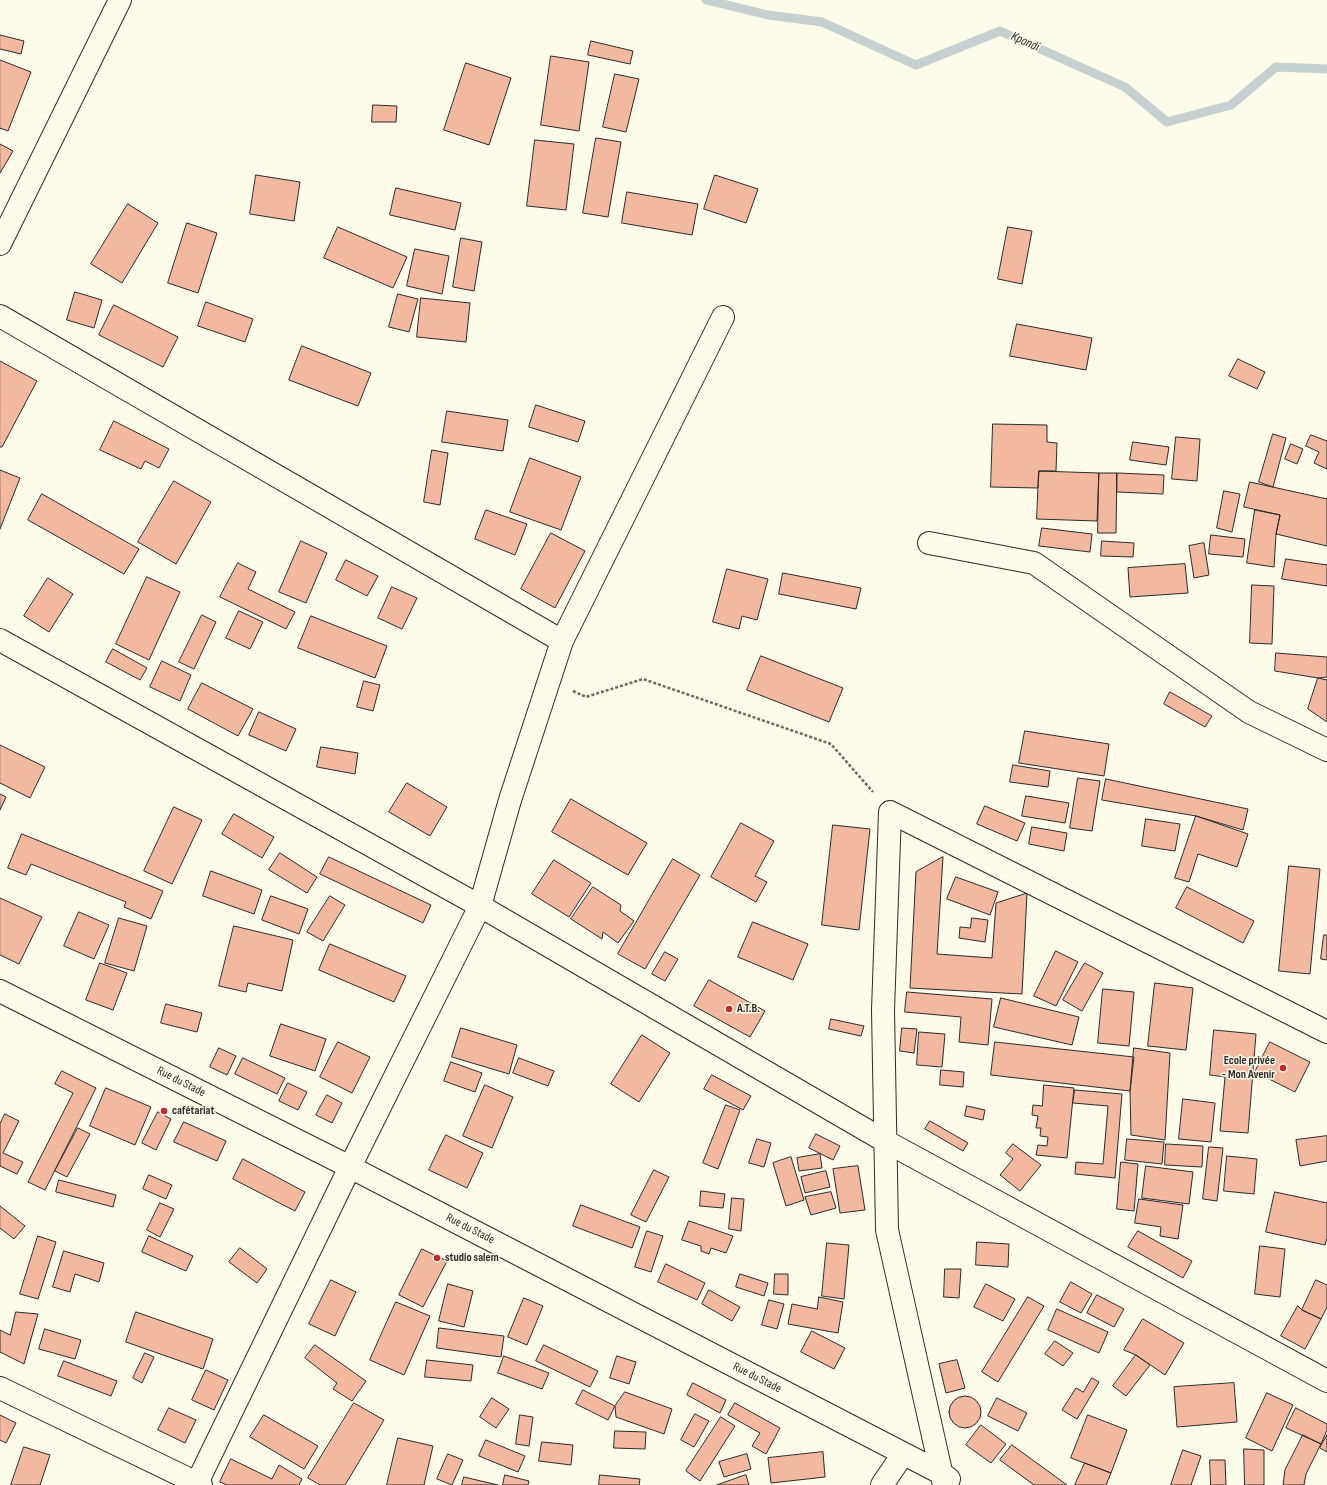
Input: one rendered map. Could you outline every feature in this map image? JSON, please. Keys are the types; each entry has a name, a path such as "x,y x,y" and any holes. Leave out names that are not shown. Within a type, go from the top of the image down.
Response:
{"street":[{"path":"0,244 120,0"},
{"path":"0,316 562,641"},
{"path":"0,1388 198,1484 350,1167 480,906 510,800 562,641 723,317"},
{"path":"929,544 1034,563 1249,712 1327,750"},
{"path":"0,640 480,906 885,1141 1327,1381"},
{"path":"948,1481 887,1230 883,1010 890,812 1327,1032"},
{"name":"Rue du Stade","path":"0,991 350,1167 903,1454 948,1481"},
{"path":"882,1485 903,1454"}],"path":[{"path":"550,679 586,697 643,679 830,744 890,812"}],"building":[{"path":"0,35 24,41 21,54 0,49"},
{"path":"591,41 633,51 630,64 588,55"},
{"path":"551,56 589,62 579,131 541,125"},
{"path":"0,60 31,72 8,131 0,128"},
{"path":"466,63 511,78 489,145 444,130"},
{"path":"615,74 639,79 626,132 603,127"},
{"path":"373,105 397,106 396,122 372,122"},
{"path":"596,138 621,142 608,217 583,213"},
{"path":"535,140 574,144 566,210 527,206"},
{"path":"0,144 13,151 0,173"},
{"path":"256,175 300,182 294,221 250,214"},
{"path":"715,175 758,189 746,223 704,209"},
{"path":"396,188 461,203 455,230 390,215"},
{"path":"627,192 698,204 692,235 622,223"},
{"path":"128,204 158,223 122,283 91,264"},
{"path":"187,223 217,233 198,293 168,283"},
{"path":"338,227 407,257 393,288 324,258"},
{"path":"1008,227 1032,231 1022,284 998,279"},
{"path":"461,238 482,242 474,291 453,287"},
{"path":"415,249 449,256 442,294 407,286"},
{"path":"75,292 102,300 94,328 67,320"},
{"path":"398,294 418,299 409,332 389,327"},
{"path":"421,298 470,303 466,342 417,337"},
{"path":"206,302 253,319 245,342 198,326"},
{"path":"114,305 178,337 163,367 99,335"},
{"path":"1017,324 1092,338 1086,370 1010,356"},
{"path":"302,346 371,373 358,406 289,380"},
{"path":"1238,359 1265,372 1257,389 1229,376"},
{"path":"0,361 37,381 2,447 0,447"},
{"path":"536,405 585,421 578,442 529,427"},
{"path":"447,411 508,420 503,451 442,442"},
{"path":"114,421 169,449 159,468 145,461 141,469 100,450"},
{"path":"993,424 1047,425 1047,442 1057,443 1056,471 1039,471 1038,488 991,487"},
{"path":"1273,434 1286,438 1273,487 1259,482"},
{"path":"1311,435 1327,441 1327,469 1314,463 1319,452 1306,446"},
{"path":"1176,437 1200,439 1197,481 1172,479"},
{"path":"1133,442 1169,447 1166,465 1130,460"},
{"path":"1291,444 1303,449 1297,464 1285,459"},
{"path":"432,450 448,453 440,505 424,502"},
{"path":"530,458 581,477 561,530 510,512"},
{"path":"0,470 20,478 0,529"},
{"path":"1039,471 1099,473 1097,521 1037,519"},
{"path":"1099,473 1117,473 1116,533 1098,533"},
{"path":"1117,473 1164,475 1163,494 1117,492"},
{"path":"174,481 211,502 176,564 138,542"},
{"path":"1250,482 1327,499 1327,546 1276,534 1280,515 1244,507"},
{"path":"1224,491 1240,494 1232,532 1217,528"},
{"path":"42,494 139,549 124,574 28,520"},
{"path":"486,510 527,524 515,555 475,539"},
{"path":"1255,510 1280,515 1276,534 1274,567 1247,563"},
{"path":"1042,528 1092,534 1090,552 1039,546"},
{"path":"551,533 585,551 555,608 521,589"},
{"path":"1211,535 1245,539 1243,557 1209,554"},
{"path":"301,541 327,553 306,603 279,592"},
{"path":"1102,541 1134,543 1133,557 1101,556"},
{"path":"1204,543 1209,575 1194,578 1189,546"},
{"path":"1286,559 1327,565 1327,586 1282,579"},
{"path":"346,560 378,576 367,596 336,580"},
{"path":"238,563 256,572 248,589 295,612 286,629 220,597"},
{"path":"1185,564 1188,593 1130,597 1128,568"},
{"path":"727,569 768,579 757,620 742,616 739,629 713,622"},
{"path":"783,573 861,588 856,609 779,594"},
{"path":"147,577 180,592 149,660 116,644"},
{"path":"48,578 73,594 49,632 24,616"},
{"path":"1252,585 1274,586 1272,644 1250,643"},
{"path":"392,587 417,598 402,629 378,618"},
{"path":"239,611 263,622 250,649 226,638"},
{"path":"202,615 216,622 194,669 179,662"},
{"path":"311,616 387,646 375,678 298,648"},
{"path":"113,649 147,668 140,680 106,662"},
{"path":"1276,653 1327,657 1327,677 1318,678 1275,671"},
{"path":"761,656 843,688 829,722 747,690"},
{"path":"162,661 191,675 180,701 150,687"},
{"path":"1318,678 1327,680 1327,722 1308,709"},
{"path":"364,681 380,685 373,711 357,707"},
{"path":"202,683 253,709 238,736 188,709"},
{"path":"1170,692 1212,716 1205,727 1164,704"},
{"path":"259,712 296,729 286,751 249,735"},
{"path":"1025,731 1109,744 1104,776 1019,763"},
{"path":"0,745 45,767 30,798 0,783"},
{"path":"321,747 358,753 355,774 317,767"},
{"path":"1013,765 1050,771 1048,787 1010,782"},
{"path":"1078,778 1100,781 1092,831 1070,828"},
{"path":"1106,779 1248,809 1243,830 1196,816 1102,800"},
{"path":"407,783 447,807 430,836 389,812"},
{"path":"0,794 6,797 0,810"},
{"path":"1026,796 1069,803 1065,823 1022,816"},
{"path":"571,799 647,843 628,875 552,832"},
{"path":"985,806 1025,823 1017,841 977,824"},
{"path":"174,807 202,820 172,884 144,871"},
{"path":"234,814 274,837 262,858 222,834"},
{"path":"1196,816 1248,834 1237,867 1198,854 1189,882 1175,878"},
{"path":"1146,819 1180,824 1175,851 1142,846"},
{"path":"741,823 774,841 755,876 767,882 756,902 711,877"},
{"path":"833,825 870,829 859,930 822,925"},
{"path":"1032,827 1067,833 1064,851 1029,844"},
{"path":"22,834 163,891 151,919 124,907 126,902 31,864 26,875 8,868"},
{"path":"280,853 317,877 307,893 269,870"},
{"path":"329,857 431,905 423,923 320,874"},
{"path":"943,857 937,954 992,958 996,903 1027,893 1022,994 910,988 916,872"},
{"path":"673,859 700,875 645,969 618,954"},
{"path":"554,860 591,883 569,917 532,894"},
{"path":"1289,866 1320,869 1310,974 1279,971"},
{"path":"211,871 262,890 254,914 203,896"},
{"path":"956,877 998,892 990,915 947,899"},
{"path":"593,887 621,905 620,911 634,921 618,943 603,932 602,939 571,919"},
{"path":"1187,887 1254,921 1243,943 1176,908"},
{"path":"271,896 308,909 299,934 262,920"},
{"path":"330,896 345,905 323,941 307,932"},
{"path":"0,898 42,917 19,964 0,955"},
{"path":"79,912 109,925 94,959 64,946"},
{"path":"119,918 147,926 134,971 105,963"},
{"path":"972,918 988,920 985,942 959,938 960,927 970,928"},
{"path":"753,922 808,944 793,980 738,957"},
{"path":"234,926 293,940 282,991 248,983 246,992 219,986"},
{"path":"1324,935 1327,935 1327,960 1321,959"},
{"path":"330,944 406,976 394,1002 319,970"},
{"path":"1056,951 1078,962 1056,1006 1034,996"},
{"path":"665,952 678,959 665,981 652,974"},
{"path":"100,963 127,973 113,1010 86,1000"},
{"path":"1085,963 1103,973 1082,1011 1063,1000"},
{"path":"709,980 765,1011 750,1037 694,1006"},
{"path":"1155,983 1193,988 1186,1050 1148,1046"},
{"path":"1103,989 1134,992 1129,1046 1098,1043"},
{"path":"907,992 992,999 988,1045 959,1042 961,1017 905,1012"},
{"path":"1001,998 1079,1017 1072,1045 994,1027"},
{"path":"166,1004 202,1013 197,1032 161,1023"},
{"path":"831,1019 864,1026 861,1036 829,1029"},
{"path":"281,1024 326,1039 315,1071 270,1056"},
{"path":"461,1028 517,1045 509,1074 452,1057"},
{"path":"902,1028 917,1029 914,1053 900,1051"},
{"path":"1214,1030 1256,1034 1248,1133 1220,1131 1225,1077 1210,1075"},
{"path":"919,1032 945,1034 942,1067 917,1065"},
{"path":"642,1035 670,1053 639,1102 611,1084"},
{"path":"338,1042 370,1057 352,1093 320,1077"},
{"path":"995,1042 1134,1057 1130,1091 991,1075"},
{"path":"1270,1042 1310,1062 1295,1092 1255,1072"},
{"path":"219,1048 236,1056 227,1075 210,1067"},
{"path":"1134,1048 1170,1053 1165,1140 1131,1135 1130,1091"},
{"path":"243,1058 285,1078 277,1094 235,1074"},
{"path":"519,1058 554,1071 548,1086 513,1073"},
{"path":"451,1062 482,1073 475,1092 444,1081"},
{"path":"941,1070 964,1072 963,1087 940,1085"},
{"path":"62,1071 96,1088 45,1190 28,1182 73,1093 55,1084"},
{"path":"712,1075 751,1096 743,1110 704,1089"},
{"path":"288,1083 307,1092 298,1110 279,1101"},
{"path":"485,1085 513,1097 492,1148 463,1136"},
{"path":"1044,1085 1074,1088 1067,1158 1036,1155 1038,1145 1047,1146 1048,1137 1040,1136 1041,1128 1036,1128 1038,1116 1032,1115 1033,1105 1042,1106"},
{"path":"106,1088 151,1107 135,1145 90,1126"},
{"path":"1075,1090 1122,1094 1115,1178 1075,1174 1076,1162 1103,1164 1108,1106 1073,1103"},
{"path":"327,1095 342,1103 332,1123 316,1115"},
{"path":"1183,1099 1215,1103 1211,1142 1179,1139"},
{"path":"726,1105 740,1110 718,1169 703,1163"},
{"path":"967,1106 985,1110 983,1120 965,1116"},
{"path":"158,1112 171,1119 156,1150 142,1143"},
{"path":"5,1114 19,1121 3,1153 23,1162 17,1174 0,1166 0,1124"},
{"path":"930,1121 968,1143 963,1151 925,1129"},
{"path":"184,1122 226,1141 217,1161 174,1142"},
{"path":"78,1128 90,1134 67,1177 55,1171"},
{"path":"816,1134 840,1146 833,1160 809,1148"},
{"path":"446,1135 483,1153 467,1188 429,1170"},
{"path":"1327,1136 1327,1161 1300,1166 1296,1140"},
{"path":"757,1139 771,1143 764,1167 749,1163"},
{"path":"1127,1139 1164,1142 1162,1164 1125,1160"},
{"path":"1013,1144 1041,1165 1020,1191 1000,1175 1013,1159 1006,1153"},
{"path":"1166,1144 1203,1146 1202,1167 1165,1165"},
{"path":"1209,1147 1223,1148 1217,1201 1203,1199"},
{"path":"820,1154 822,1168 799,1171 797,1158"},
{"path":"1227,1156 1257,1159 1254,1194 1224,1191"},
{"path":"791,1157 804,1200 786,1206 773,1163"},
{"path":"243,1159 305,1192 295,1211 233,1179"},
{"path":"1121,1162 1138,1164 1134,1211 1117,1209"},
{"path":"858,1166 865,1210 840,1213 833,1169"},
{"path":"1146,1166 1193,1172 1189,1204 1142,1198"},
{"path":"654,1170 669,1177 646,1222 631,1215"},
{"path":"826,1171 830,1187 805,1193 801,1177"},
{"path":"149,1175 172,1185 166,1199 143,1189"},
{"path":"59,1180 116,1195 113,1207 56,1192"},
{"path":"701,1191 725,1194 723,1208 700,1206"},
{"path":"831,1192 836,1208 811,1215 805,1197"},
{"path":"1275,1192 1327,1203 1327,1238 1325,1245 1266,1232"},
{"path":"732,1198 744,1199 741,1231 729,1229"},
{"path":"1139,1199 1183,1205 1178,1239 1160,1236 1161,1227 1135,1223"},
{"path":"160,1203 174,1209 160,1237 147,1230"},
{"path":"581,1205 640,1227 632,1248 573,1226"},
{"path":"0,1206 25,1226 14,1239 0,1228"},
{"path":"689,1221 733,1236 726,1253 711,1248 709,1254 701,1251 701,1246 682,1240"},
{"path":"647,1231 663,1236 651,1272 635,1267"},
{"path":"1138,1231 1192,1261 1183,1278 1128,1247"},
{"path":"38,1236 56,1242 38,1299 20,1294"},
{"path":"149,1236 193,1256 186,1271 142,1252"},
{"path":"977,1242 1009,1244 1008,1267 976,1265"},
{"path":"827,1243 849,1245 844,1299 822,1296"},
{"path":"1260,1246 1285,1249 1280,1297 1255,1294"},
{"path":"240,1248 267,1269 257,1283 229,1262"},
{"path":"422,1249 447,1261 423,1307 399,1295"},
{"path":"64,1251 104,1263 99,1282 75,1274 70,1292 53,1287"},
{"path":"666,1264 705,1283 697,1300 658,1282"},
{"path":"945,1269 961,1269 959,1298 944,1297"},
{"path":"740,1274 768,1283 764,1296 736,1287"},
{"path":"775,1274 788,1274 788,1295 774,1294"},
{"path":"331,1280 356,1292 335,1336 309,1324"},
{"path":"1316,1280 1327,1285 1327,1307 1321,1319 1302,1310"},
{"path":"1071,1282 1092,1294 1081,1313 1060,1302"},
{"path":"448,1284 473,1291 464,1327 439,1321"},
{"path":"986,1284 1015,1299 1003,1321 974,1307"},
{"path":"709,1290 740,1307 732,1321 702,1304"},
{"path":"1097,1295 1124,1309 1114,1327 1087,1313"},
{"path":"819,1297 843,1302 838,1333 788,1324 792,1304 817,1309"},
{"path":"1028,1297 1044,1306 998,1382 982,1372"},
{"path":"524,1298 543,1306 527,1345 508,1337"},
{"path":"769,1300 784,1304 777,1329 762,1325"},
{"path":"396,1302 430,1316 404,1375 370,1360"},
{"path":"1298,1306 1302,1310 1321,1319 1305,1349 1281,1336"},
{"path":"1057,1309 1108,1332 1099,1353 1048,1330"},
{"path":"16,1312 38,1314 24,1364 0,1352 0,1330 10,1335"},
{"path":"136,1312 213,1339 203,1369 126,1342"},
{"path":"1143,1319 1184,1343 1165,1375 1136,1355 1124,1350"},
{"path":"439,1328 504,1336 501,1357 437,1348"},
{"path":"45,1329 81,1340 75,1359 39,1349"},
{"path":"812,1331 845,1348 834,1369 801,1352"},
{"path":"1055,1341 1073,1353 1063,1366 1045,1354"},
{"path":"315,1345 366,1381 352,1401 333,1389 337,1383 305,1358"},
{"path":"544,1345 598,1371 590,1387 536,1361"},
{"path":"145,1353 154,1357 142,1383 133,1378"},
{"path":"1136,1355 1150,1365 1126,1396 1113,1386"},
{"path":"504,1356 549,1373 542,1389 498,1373"},
{"path":"617,1356 636,1362 629,1384 610,1378"},
{"path":"427,1360 473,1365 471,1381 425,1377"},
{"path":"957,1360 965,1388 946,1393 939,1364"},
{"path":"64,1361 117,1381 111,1396 58,1376"},
{"path":"206,1370 228,1380 214,1410 192,1400"},
{"path":"1092,1378 1099,1382 1077,1419 1062,1410 1076,1388 1083,1392"},
{"path":"693,1383 726,1400 720,1413 687,1395"},
{"path":"1234,1383 1237,1422 1177,1427 1174,1387"},
{"path":"583,1390 615,1406 608,1420 576,1404"},
{"path":"625,1392 672,1409 664,1434 616,1417 615,1406"},
{"path":"1267,1393 1293,1405 1272,1451 1246,1438"},
{"path":"962,1396 968,1396 978,1403 981,1412 980,1418 974,1425 968,1428 962,1428 952,1421 949,1415 949,1409 956,1399"},
{"path":"492,1398 509,1409 496,1428 480,1417"},
{"path":"997,1398 1027,1413 1018,1431 988,1416"},
{"path":"354,1403 384,1420 345,1485 320,1485 308,1478"},
{"path":"735,1403 780,1428 766,1454 752,1446 760,1433 728,1415"},
{"path":"169,1408 196,1420 185,1443 158,1430"},
{"path":"1296,1408 1327,1424 1327,1430 1321,1444 1286,1428"},
{"path":"695,1414 709,1421 694,1447 681,1440"},
{"path":"0,1415 16,1423 6,1443 0,1440"},
{"path":"264,1415 318,1446 304,1469 250,1437"},
{"path":"520,1415 533,1417 529,1446 516,1444"},
{"path":"1088,1415 1127,1430 1111,1473 1071,1458"},
{"path":"721,1417 735,1426 700,1481 686,1471"},
{"path":"981,1425 1006,1444 991,1463 966,1445"},
{"path":"615,1431 646,1432 645,1449 614,1448"},
{"path":"1303,1435 1321,1444 1306,1474 1304,1485 1283,1485 1285,1470"},
{"path":"1327,1435 1327,1452 1320,1448"},
{"path":"398,1438 433,1446 424,1485 387,1485"},
{"path":"486,1440 525,1456 518,1472 479,1456"},
{"path":"542,1442 573,1445 571,1465 539,1461"},
{"path":"1012,1445 1067,1485 1034,1485 1000,1460"},
{"path":"24,1447 50,1455 40,1485 11,1485"},
{"path":"1244,1449 1264,1450 1264,1485 1245,1485"},
{"path":"1183,1450 1201,1456 1191,1485 1171,1485"},
{"path":"823,1452 825,1477 771,1483 768,1458"},
{"path":"448,1454 463,1460 452,1485 437,1479"},
{"path":"747,1454 751,1469 724,1477 719,1462"},
{"path":"231,1459 272,1479 279,1465 302,1479 299,1485 227,1485 220,1482"},
{"path":"1210,1460 1225,1460 1226,1485 1211,1485"},
{"path":"1085,1463 1111,1473 1106,1485 1075,1485"},
{"path":"505,1475 529,1481 528,1485 503,1485"},
{"path":"600,1475 640,1479 639,1485 599,1485"},
{"path":"746,1475 749,1485 717,1485"},
{"path":"464,1477 498,1485 462,1485"}],"waterway":[{"name":"Kpandi","path":"706,0 768,15 822,22 916,65 1000,31 1125,87 1167,122 1231,105 1276,67 1327,69"}],"place":[{"name":"A.T.B.","path":"729,1009"},
{"name":"Ecole privée - Mon Avenir","path":"1283,1068"},
{"name":"cafétariat","path":"164,1111"},
{"name":"studio salem","path":"437,1258"}]}
